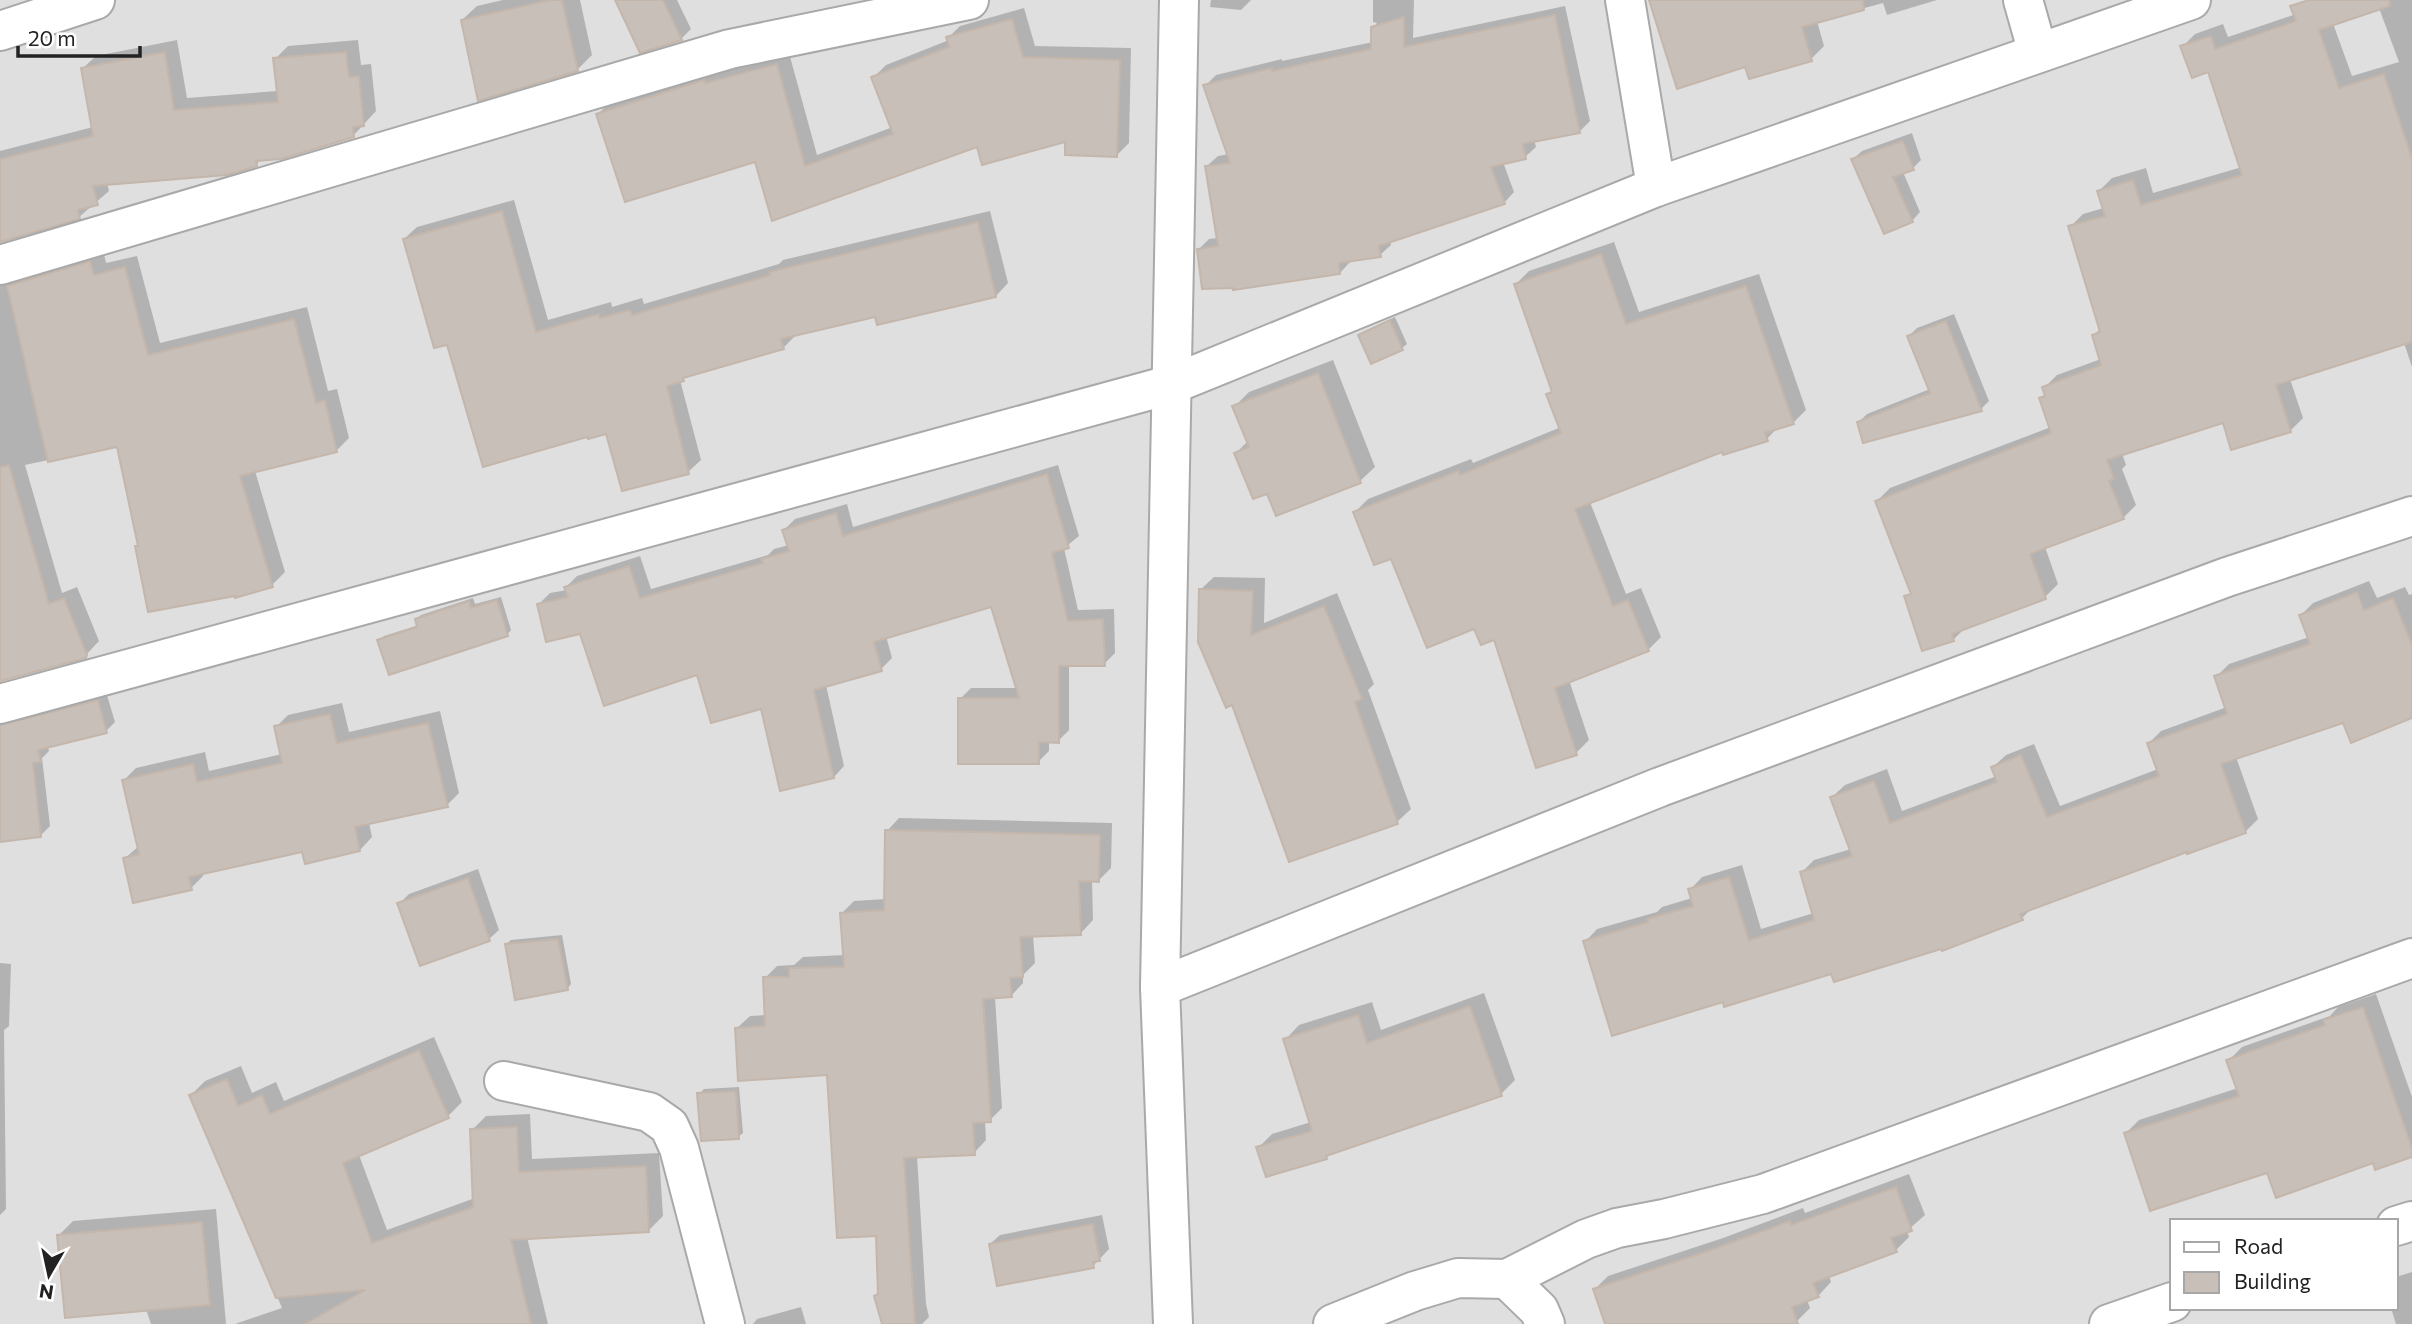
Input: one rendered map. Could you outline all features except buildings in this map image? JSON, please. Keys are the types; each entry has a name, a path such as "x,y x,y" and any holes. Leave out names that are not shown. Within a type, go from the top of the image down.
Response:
{"street":[{"path":"0,31 95,0"},
{"path":"0,265 730,49 969,0"},
{"path":"1173,1324 1160,987 1179,0"},
{"path":"1625,0 1656,187"},
{"path":"2023,0 2038,53"},
{"path":"0,704 1173,384 1656,187 2191,0"},
{"path":"1160,987 1660,787 2227,577 2412,516"},
{"path":"1333,1324 1458,1278 1507,1279 1586,1239 1617,1228 1763,1194 2412,958"},
{"path":"504,1081 649,1112 669,1126 679,1148 725,1324"},
{"path":"1507,1279 1539,1310 1545,1324"},
{"path":"2109,1324 2170,1304"}],"shaded area":[{"path":"0,0 2412,0 2412,1324 0,1324"}]}
